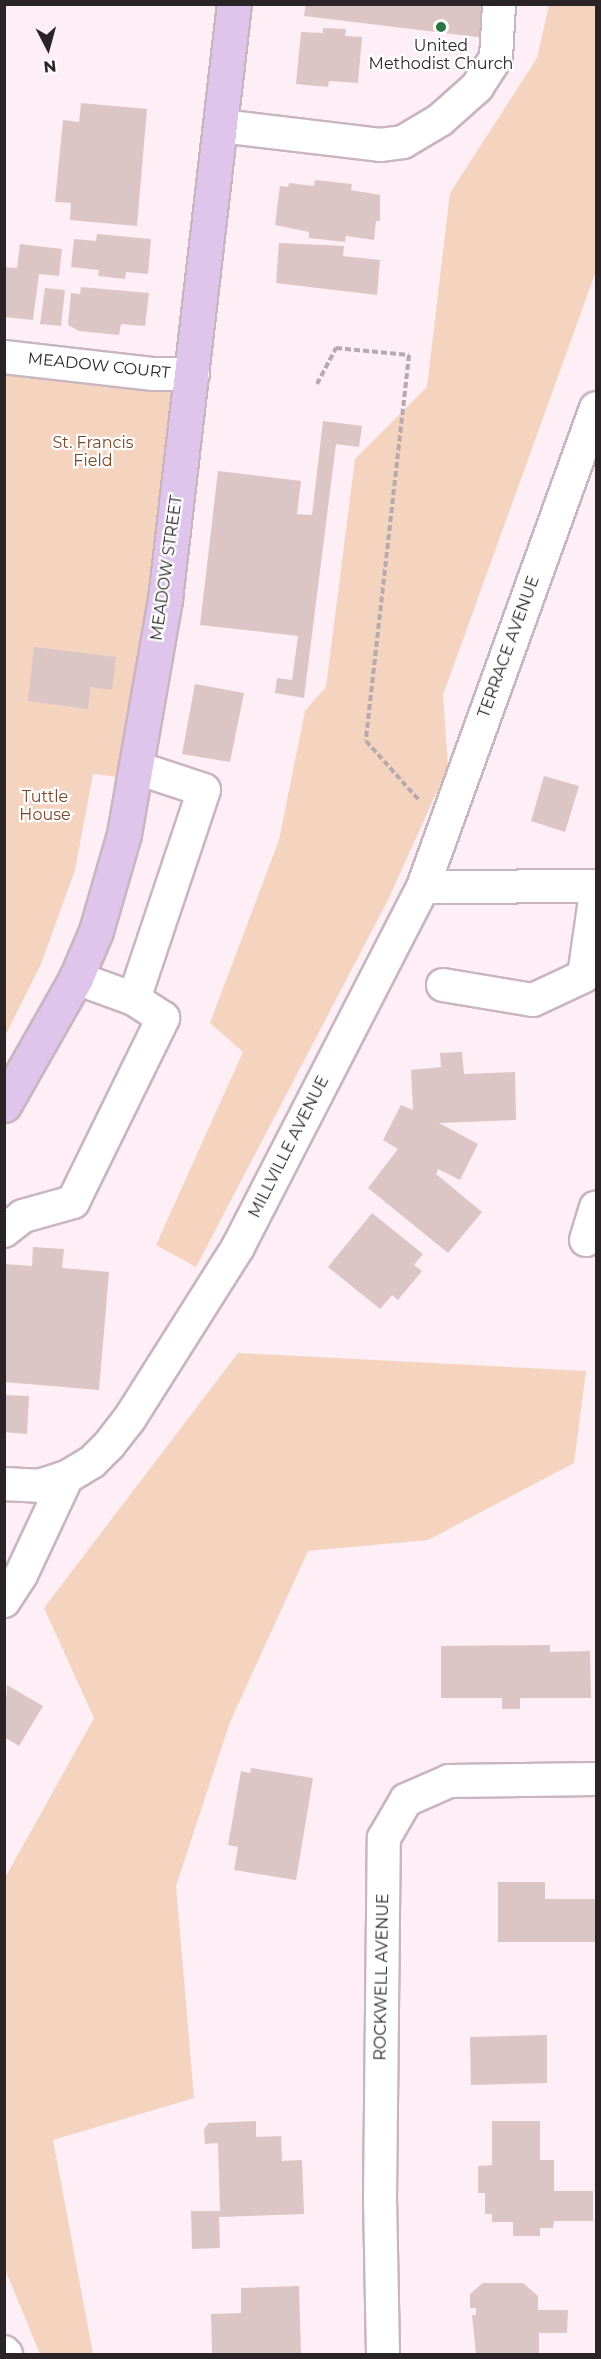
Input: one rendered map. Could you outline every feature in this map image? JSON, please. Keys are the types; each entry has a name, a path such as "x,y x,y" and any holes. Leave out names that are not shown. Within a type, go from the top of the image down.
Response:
{"main road":[{"name":"MEADOW STREET","path":"4,1105 75,978 110,887 137,768 165,599 193,374 234,4"}],"street":[{"path":"221,126 380,145 403,142 440,120 477,87 496,58 499,4"},
{"name":"MEADOW COURT","path":"4,357 154,374 193,374"},
{"name":"TERRACE AVENUE","path":"423,887 597,408"},
{"path":"134,999 204,790 137,768"},
{"path":"423,887 597,886"},
{"name":"MILLVILLE AVENUE","path":"4,1484 39,1485 67,1477 92,1462 130,1418 226,1268 423,887"},
{"path":"443,985 533,1000 590,980 597,893"},
{"path":"4,1231 23,1216 73,1202 164,1017 134,999 75,978"},
{"path":"586,1240 597,1208"},
{"path":"4,1601 21,1575 67,1477"},
{"name":"ROCKWELL AVENUE","path":"383,2355 380,2201 384,1838 406,1800 449,1781 597,1779"}],"path":[{"path":"317,384 336,348 409,355 366,741 443,827"}],"green space":[{"path":"549,5 596,5 596,271 443,695 448,767 388,900 196,1267 156,1245 243,1052 210,1023 279,840 305,711 326,687 355,459 427,387 450,193 537,58"},
{"name":"St. Francis Field","path":"5,354 193,374 135,779 93,774 75,870 41,964 5,1036"},
{"path":"238,1353 586,1371 574,1463 428,1540 308,1551 230,1722 176,1886 194,2098 53,2140 93,2354 40,2354 5,2269 5,1878 94,1718 44,1608"}],"building":[{"name":"United Methodist Church","path":"306,4 489,4 485,38 304,16"},
{"path":"323,28 346,29 345,36 362,37 358,83 329,81 328,87 296,84 301,32 323,33"},
{"path":"81,103 147,109 137,226 70,220 71,203 55,202 63,120 79,122"},
{"path":"315,180 352,184 351,190 380,195 380,221 376,221 374,240 346,236 345,242 309,238 309,232 275,225 280,186 288,187 289,183 314,186"},
{"path":"97,234 151,239 148,274 126,272 125,279 98,276 99,270 71,267 74,239 96,241"},
{"path":"279,243 344,246 343,256 380,260 377,295 276,283"},
{"path":"20,244 62,249 59,276 39,274 33,320 4,317 4,267 17,268"},
{"path":"81,287 149,293 145,326 121,324 119,335 79,331 68,325 71,293 80,294"},
{"path":"45,288 65,290 61,326 40,324"},
{"path":"323,421 362,426 359,447 336,444 304,698 275,693 277,678 292,680 298,636 200,625 218,471 301,481 297,514 312,515"},
{"path":"34,647 116,657 112,690 91,687 88,709 28,701"},
{"path":"195,684 244,693 230,762 182,754"},
{"path":"544,776 579,786 565,832 531,821"},
{"path":"462,1052 464,1074 515,1072 516,1120 439,1123 478,1144 460,1180 438,1169 436,1174 482,1212 448,1253 368,1188 398,1149 383,1140 401,1105 413,1110 411,1070 441,1067 440,1053"},
{"path":"372,1213 423,1254 414,1265 422,1271 398,1300 392,1295 380,1309 328,1267"},
{"path":"33,1247 64,1249 62,1268 109,1272 99,1390 4,1382 4,1264 32,1266"},
{"path":"4,1395 29,1396 27,1434 4,1432"},
{"path":"550,1645 550,1652 590,1651 591,1698 520,1698 520,1709 502,1709 502,1698 441,1698 441,1646"},
{"path":"7,1685 43,1706 19,1746 4,1737"},
{"path":"251,1768 313,1778 296,1880 234,1870 238,1847 228,1845 241,1771 250,1773"},
{"path":"498,1882 545,1882 545,1899 596,1899 596,1942 498,1942"},
{"path":"547,2035 547,2083 471,2085 470,2037"},
{"path":"256,2121 256,2137 281,2136 282,2161 302,2160 304,2214 219,2217 220,2248 192,2249 191,2211 220,2211 218,2143 205,2144 204,2129 209,2123"},
{"path":"492,2121 540,2121 540,2160 554,2160 554,2191 593,2191 593,2221 554,2221 553,2228 540,2228 540,2236 513,2236 513,2222 492,2222 492,2214 485,2214 485,2193 478,2193 478,2166 492,2165"},
{"path":"483,2283 523,2283 538,2296 538,2310 568,2310 567,2333 539,2333 539,2354 476,2354 472,2315 476,2315 476,2308 470,2308 470,2294"},
{"path":"299,2286 301,2354 212,2353 211,2314 241,2313 241,2288"}],"place":[{"name":"United Methodist Church","path":"441,27"}],"park label":[{"name":"Tuttle House","path":"45,806"}]}
